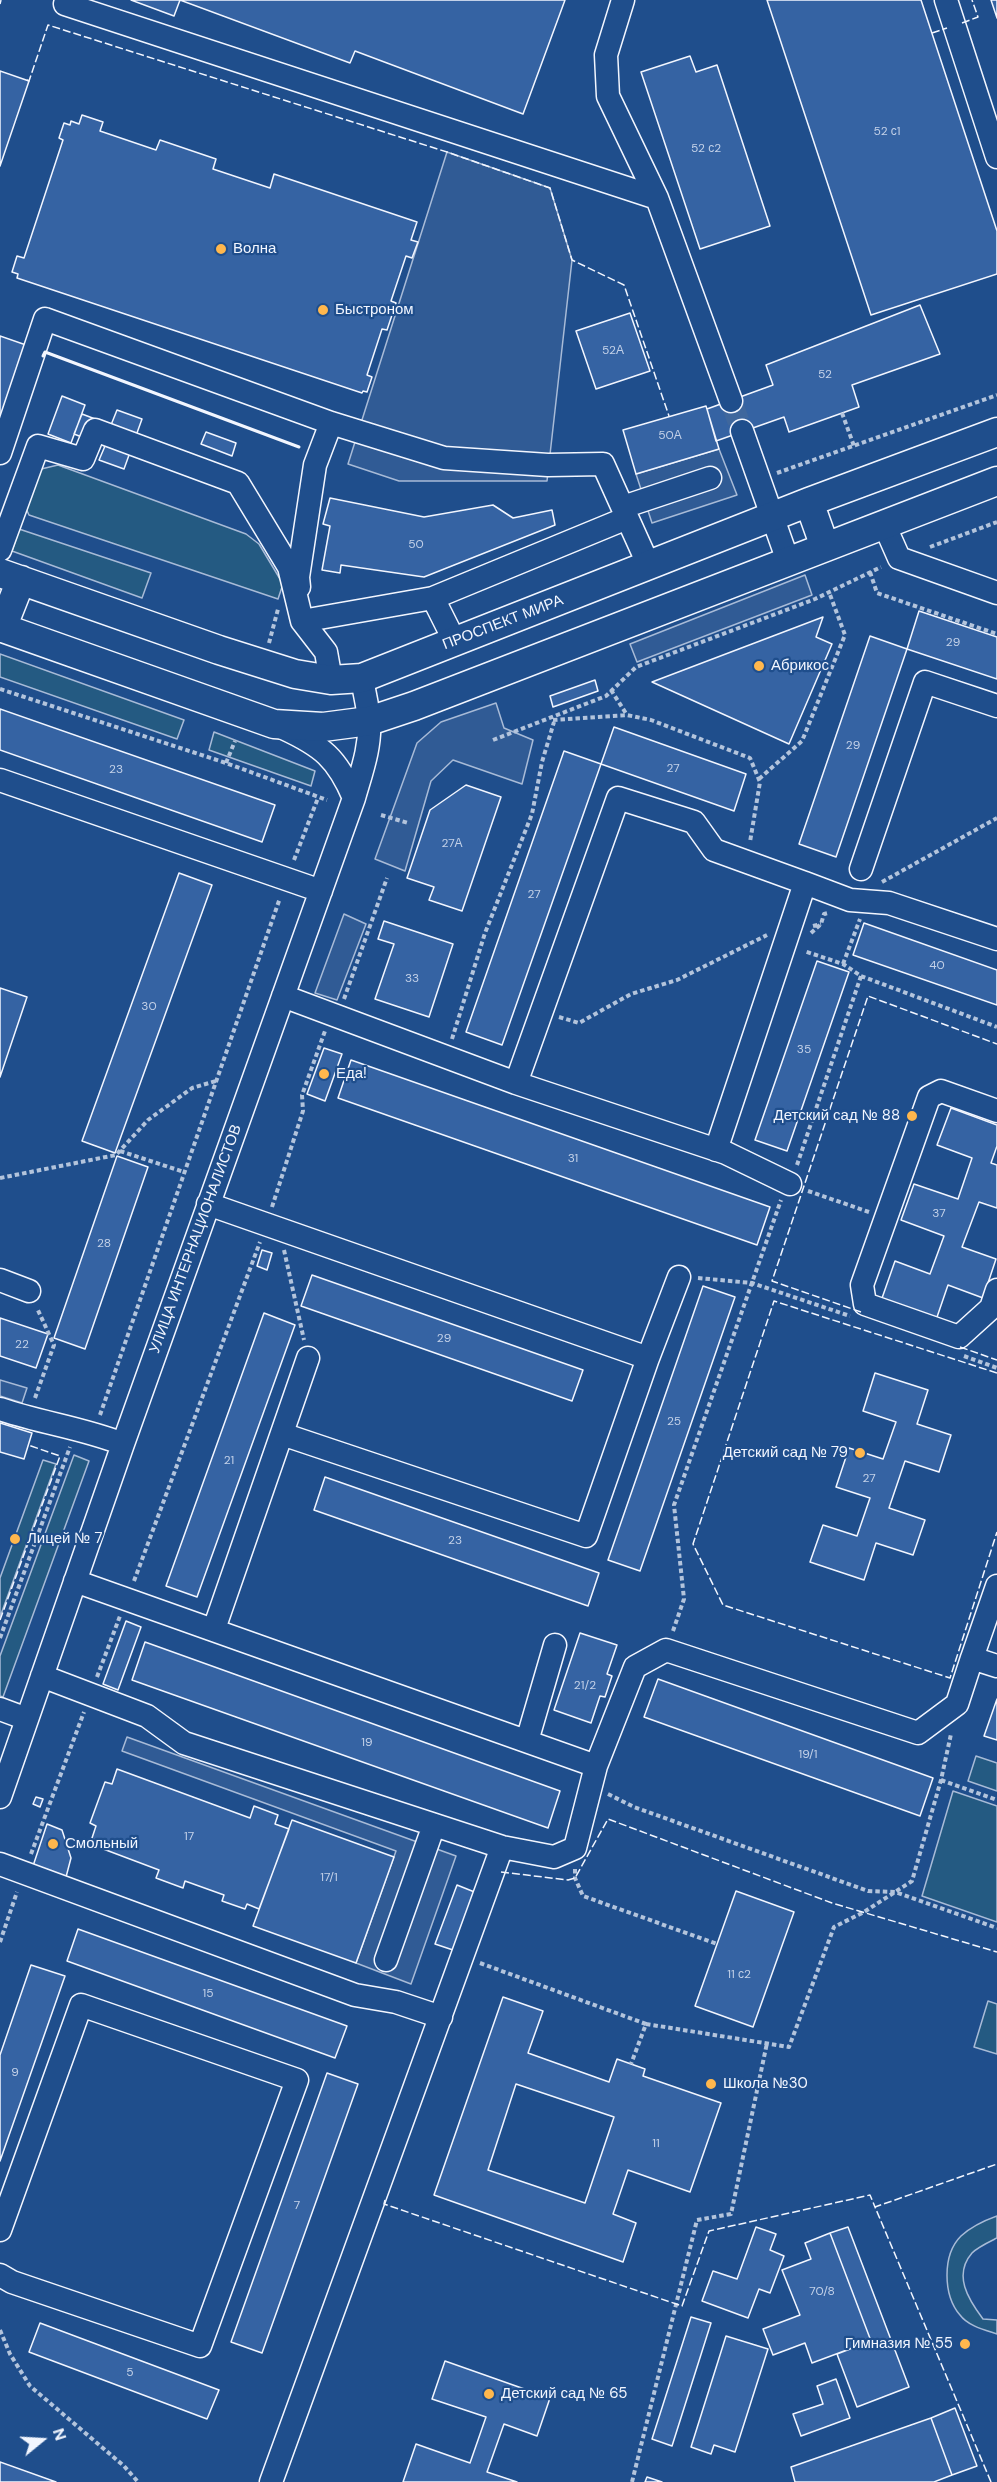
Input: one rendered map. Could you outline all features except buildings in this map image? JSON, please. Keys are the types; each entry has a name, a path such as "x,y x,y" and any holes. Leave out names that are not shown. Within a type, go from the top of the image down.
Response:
{"main road":[{"name":"ПРОСПЕКТ МИРА","path":"10,576 219,651 295,674 331,680 362,678 809,502 997,432"},
{"path":"10,576 1,629 274,724 323,727 369,721 997,481"},
{"path":"809,502 825,547"},
{"path":"703,544 719,588"}],"street":[{"path":"623,0 606,55 608,96 657,198 731,401"},
{"path":"946,0 997,157"},
{"path":"65,4 657,198"},
{"path":"0,453 45,319 331,423 444,458 548,465 603,464 649,566"},
{"path":"302,621 298,577 315,465 331,423"},
{"path":"0,550 38,446 83,459 95,430 238,483 289,567 302,621 326,652 331,680"},
{"path":"742,431 788,561"},
{"path":"302,621 433,598 625,512 710,478"},
{"path":"884,524 899,558 997,593"},
{"path":"433,598 455,642"},
{"name":"УЛИЦА ИНТЕРНАЦИОНАЛИСТОВ","path":"0,1797 208,1204 354,798 364,762 369,721 362,678"},
{"path":"861,869 925,682 997,706"},
{"path":"274,724 307,739 328,753 343,773 354,798"},
{"path":"0,780 321,891"},
{"path":"516,1083 618,798 694,822 714,850 857,904 889,903 997,939"},
{"path":"716,1150 792,940 805,883"},
{"path":"283,996 516,1083 716,1150 796,1187"},
{"path":"995,1303 959,1337 865,1304 862,1285 930,1097 941,1091 997,1111"},
{"path":"208,1204 648,1358"},
{"path":"282,1434 586,1536 679,1276"},
{"path":"0,1280 29,1291"},
{"path":"214,1629 308,1358"},
{"path":"0,1409 27,1418 94,1433 123,1444"},
{"path":"75,1581 527,1742 593,1776"},
{"path":"42,1676 147,1716 184,1743 502,1847 554,1857 575,1848 593,1776 635,1667 666,1650 918,1733 957,1704 997,1586"},
{"path":"527,1742 555,1645"},
{"path":"972,1658 997,1666"},
{"path":"0,1709 27,1719"},
{"path":"386,1960 434,1825"},
{"path":"271,2482 502,1847"},
{"path":"0,1864 355,1995 396,2002 441,2016"},
{"path":"0,2230 81,2005 297,2080 200,2346 12,2282 0,2275"}],"path":[{"path":"759,480 997,395"},
{"path":"842,413 854,446"},
{"path":"493,740 553,719 606,696 636,667 829,592 899,558 997,522"},
{"path":"870,572 877,593 997,634"},
{"path":"759,779 802,741 845,635 829,592"},
{"path":"268,646 278,609"},
{"path":"0,689 327,800"},
{"path":"611,690 627,715"},
{"path":"553,719 627,715 651,720 750,758 760,782 747,863"},
{"path":"446,1057 485,933 532,814 553,719"},
{"path":"226,764 235,741"},
{"path":"0,1638 70,1447 94,1433 287,879 318,798"},
{"path":"381,814 408,823"},
{"path":"843,963 857,904 997,818"},
{"path":"0,1942 91,1694 273,1227 303,1111 302,1095 326,1027 338,1017 387,878"},
{"path":"792,940 821,924"},
{"path":"541,1011 579,1023 631,994 677,980 767,935 792,940 843,963 861,976 997,1027"},
{"path":"796,1187 861,976"},
{"path":"0,1178 116,1155 147,1120 192,1088 217,1080"},
{"path":"120,1151 184,1172"},
{"path":"666,1650 684,1599 674,1505 784,1191 796,1187 886,1218"},
{"path":"273,1227 308,1358"},
{"path":"679,1276 752,1283 852,1317"},
{"path":"27,1418 54,1345 29,1291"},
{"path":"952,1352 997,1368"},
{"path":"463,1956 646,2024 789,2047 834,1927 864,1912 912,1881 941,1780 957,1704"},
{"path":"593,1776 634,1807 868,1891 895,1892 997,1928"},
{"path":"941,1780 997,1800"},
{"path":"575,1848 575,1878 583,1896 717,1944"},
{"path":"631,2064 646,2024"},
{"path":"632,2482 697,2220 731,2214 767,2043"},
{"path":"0,2330 10,2354 30,2386 124,2466 138,2482"}],"shaded area":[{"path":"447,152 550,188 572,260 547,481 399,481 348,464"},
{"path":"719,449 737,495 652,523 636,474"},
{"path":"58,465 246,534 259,544 283,584 278,599 29,515 24,504 37,470"},
{"path":"19,529 151,573 142,598 12,551"},
{"path":"805,575 812,595 637,662 630,644"},
{"path":"0,654 184,720 177,739 0,677"},
{"path":"496,703 504,728 533,740 522,784 453,760 431,781 405,871 375,859 417,743 441,722"},
{"path":"214,732 315,771 311,786 209,750"},
{"path":"344,914 366,924 337,1000 315,993"},
{"path":"0,1380 27,1388 22,1403 0,1396"},
{"path":"74,1455 89,1461 3,1697 0,1696 0,1656"},
{"path":"43,1460 56,1464 0,1617 0,1578"},
{"path":"127,1737 456,1856 411,1984 356,1963 396,1851 122,1751"},
{"path":"976,1756 997,1763 997,1791 968,1781"},
{"path":"953,1791 997,1806 997,1922 922,1896"},
{"path":"988,2001 997,2004 997,2054 974,2047"},
{"path":"997,2216 997,2238 972,2253 966,2261 963,2278 968,2295 983,2319 997,2320 997,2334 972,2325 963,2319 950,2297 947,2275 950,2254 961,2236 978,2224"}],"tunnel":[{"path":"731,401 742,431"}],"fence":[{"path":"0,4 1,0"},
{"path":"962,23 978,17 972,0"},
{"path":"27,80 29,81 48,25 447,152 550,188 572,260 624,285 669,416"},
{"path":"932,33 947,28"},
{"path":"861,1312 772,1281 868,996 997,1044"},
{"path":"997,1373 774,1301 693,1544 723,1605 950,1678 997,1532"},
{"path":"960,1347 997,1360"},
{"path":"0,1620 60,1456 28,1445"},
{"path":"501,1872 568,1880 575,1878 608,1819 832,1903 997,1952"},
{"path":"991,2482 875,2207 997,2164"},
{"path":"385,2200 384,2204 682,2306 709,2231 870,2195 875,2207"}],"wall":[{"path":"43,356 45,352 299,447"}],"place":[{"name":"Волна","path":"221,249"},
{"name":"Быстроном","path":"323,310"},
{"name":"Абрикос","path":"759,666"},
{"name":"Еда!","path":"324,1074"},
{"name":"Детский сад № 88","path":"912,1116"},
{"name":"Детский сад № 79","path":"860,1453"},
{"name":"Лицей № 7","path":"15,1539"},
{"name":"Смольный","path":"53,1844"},
{"name":"Школа №30","path":"711,2084"},
{"name":"Гимназия № 55","path":"965,2344"},
{"name":"Детский сад № 65","path":"489,2394"}]}
